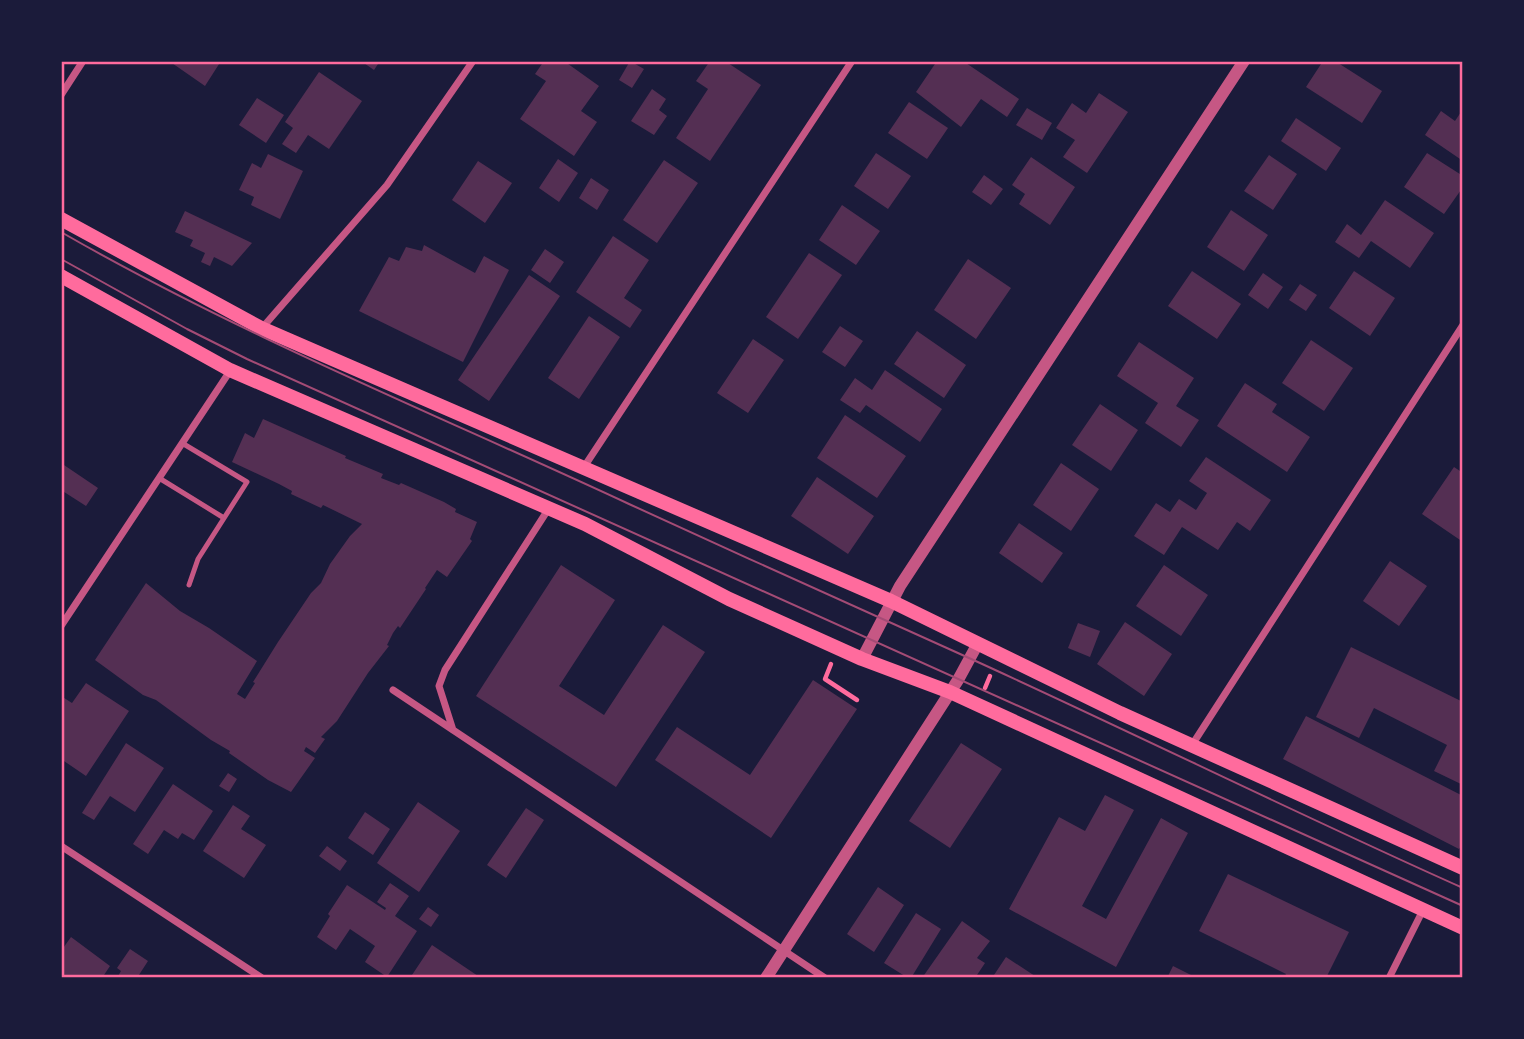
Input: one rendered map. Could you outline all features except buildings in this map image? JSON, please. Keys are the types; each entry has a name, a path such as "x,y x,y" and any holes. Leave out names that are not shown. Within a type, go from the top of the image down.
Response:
{"main road":[{"path":"61,219 261,328 891,601 977,645 1463,868"},
{"path":"61,276 230,370 585,524 730,599 862,659 950,692 1463,928"}],"street":[{"path":"61,95 83,61"},
{"path":"261,328 387,185 473,61"},
{"path":"584,467 852,61"},
{"path":"862,659 891,601 1244,61"},
{"path":"1192,745 1463,325"},
{"path":"61,626 230,370"},
{"path":"453,730 439,685 445,670 549,508"},
{"path":"766,978 950,692 977,645"},
{"path":"393,690 825,978"},
{"path":"61,846 262,978"},
{"path":"1389,978 1423,910"}],"lane":[{"path":"182,443 247,482 198,559 189,585"},
{"path":"159,478 224,518"}],"path":[{"path":"832,664 825,679 857,700"},
{"path":"985,688 990,677"}],"tram line":[{"path":"61,232 270,341 969,658 1463,888"},
{"path":"61,259 247,359 1463,906"}]}
